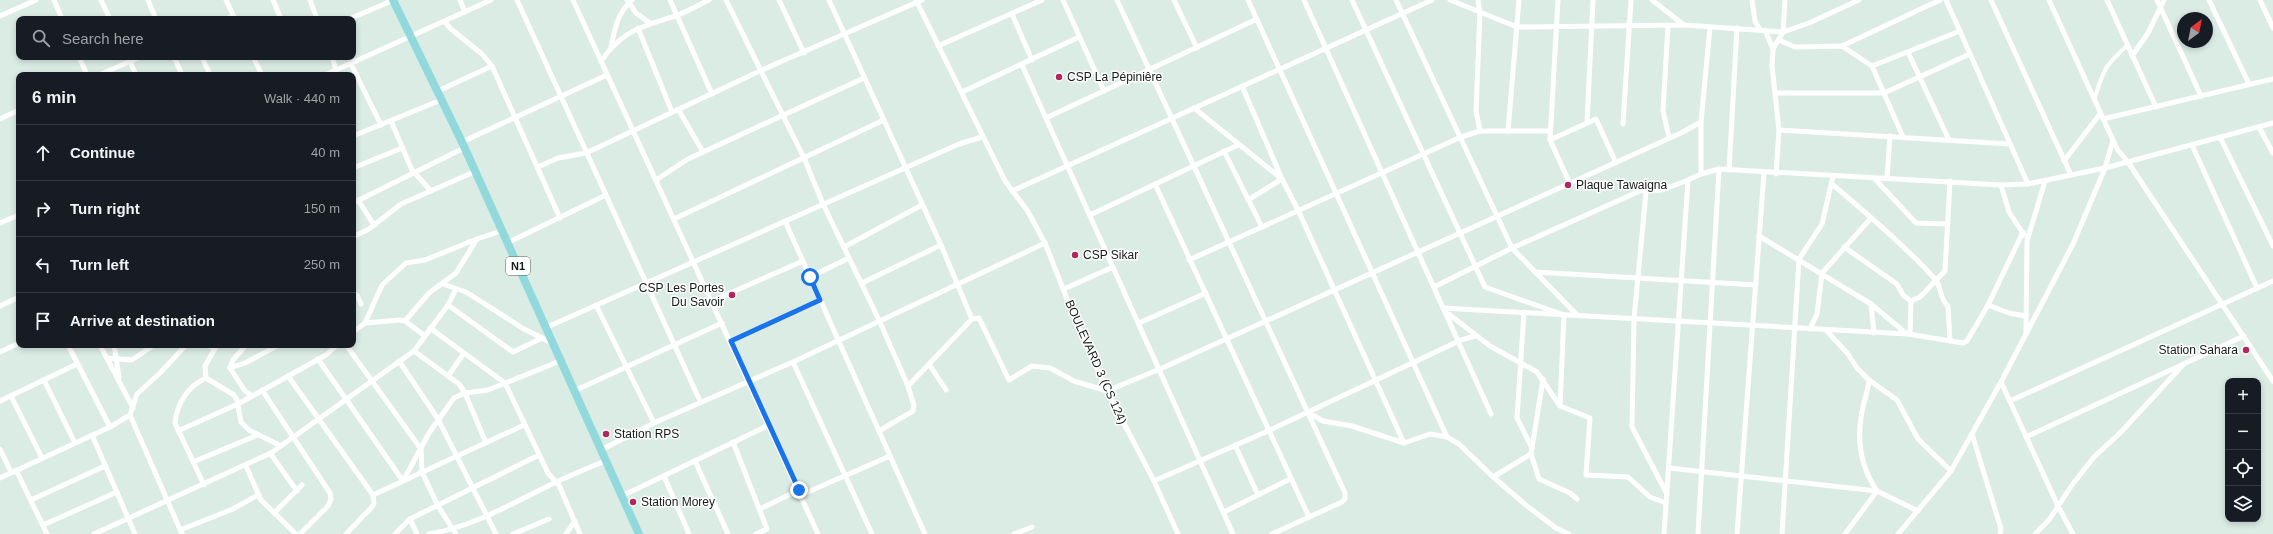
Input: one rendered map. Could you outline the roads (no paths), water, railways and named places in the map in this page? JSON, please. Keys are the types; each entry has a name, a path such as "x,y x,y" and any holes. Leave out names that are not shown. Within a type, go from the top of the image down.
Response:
{"main road":[{"name":"N1","path":"394,0 463,145 639,534"}],"street":[{"path":"0,16 36,0"},
{"path":"54,0 61,16"},
{"path":"101,0 109,16"},
{"path":"148,0 155,16"},
{"path":"226,0 234,16"},
{"path":"273,0 280,16"},
{"path":"310,0 316,16"},
{"path":"356,16 394,0"},
{"path":"460,0 465,12"},
{"path":"332,72 491,0"},
{"path":"517,0 700,401"},
{"path":"573,0 749,380 818,534"},
{"path":"670,0 712,94"},
{"path":"601,61 611,47 638,28 677,15 709,0"},
{"path":"726,0 762,70 804,158 823,204 862,283 908,386 914,406 913,411 879,431"},
{"path":"779,0 804,53"},
{"path":"829,0 941,245 972,319"},
{"path":"938,46 1042,0"},
{"path":"1063,0 1104,91"},
{"path":"1117,0 1345,493 1345,499 1342,502 1272,534"},
{"path":"1174,0 1197,48"},
{"path":"1248,0 1447,437"},
{"path":"1304,0 1491,414"},
{"path":"1352,0 1485,287 1564,315"},
{"path":"1396,0 1512,248 1577,316"},
{"path":"1012,191 1432,0"},
{"path":"1450,0 1517,27 1630,27 1684,25 1783,32 1809,23 1859,0"},
{"path":"1478,0 1480,12 1476,112 1480,131"},
{"path":"1508,131 1519,0"},
{"path":"1558,0 1550,140 1570,184"},
{"path":"1587,123 1594,0"},
{"path":"1623,124 1630,27 1630,0"},
{"path":"1652,0 1684,25"},
{"path":"1752,0 1755,21 1774,49"},
{"path":"1776,174 1779,130 1772,66 1774,49 1783,32 1785,0"},
{"path":"1779,40 1795,47 1842,46 1940,0"},
{"path":"1946,0 2028,184"},
{"path":"1991,0 2071,175"},
{"path":"2049,0 2117,149 2128,162 2273,381"},
{"path":"2107,0 2156,107"},
{"path":"2157,0 2201,96"},
{"path":"2132,56 2148,33 2164,0"},
{"path":"2209,0 2249,84"},
{"path":"2260,0 2273,28"},
{"path":"611,47 617,18 629,1 636,13 650,23"},
{"path":"538,167 558,158 586,153 762,70 845,35 918,1"},
{"name":"BOULEVARD 3 (CS 124)","path":"918,1 938,46 1005,181 1027,210 1045,243 1078,327 1107,391 1154,481 1178,534"},
{"path":"1012,14 1032,60"},
{"path":"1046,118 1257,19"},
{"path":"445,22 451,29 482,54 492,66 560,218"},
{"path":"1668,26 1663,111 1669,138"},
{"path":"1701,174 1701,122 1710,27"},
{"path":"638,28 672,112"},
{"path":"1729,170 1737,28"},
{"path":"1872,66 1960,31"},
{"path":"962,92 1079,37"},
{"path":"2094,100 2101,75 2110,60 2128,45"},
{"path":"1842,46 1872,66 1903,137"},
{"path":"1908,52 1949,140"},
{"path":"1775,93 1884,94 1970,54"},
{"path":"80,60 86,72"},
{"path":"105,72 127,60"},
{"path":"129,60 135,72"},
{"path":"175,60 181,72"},
{"path":"203,60 209,72"},
{"path":"254,60 260,72"},
{"path":"333,60 336,70"},
{"path":"351,64 355,72"},
{"path":"1022,65 1233,534"},
{"path":"438,91 492,66"},
{"path":"356,74 381,125"},
{"path":"356,200 413,172 515,116 607,75"},
{"path":"656,180 683,162 703,152 864,78"},
{"path":"2064,161 2102,116 2156,107 2273,79"},
{"path":"1242,86 1282,179 1335,290 1404,443"},
{"path":"356,135 442,100"},
{"path":"1194,108 1282,179"},
{"path":"678,109 703,152"},
{"path":"0,119 16,111"},
{"path":"1550,140 1596,119 1616,163"},
{"path":"674,218 884,120"},
{"path":"391,121 413,172 431,191"},
{"path":"908,386 972,319 979,318 1009,380 1032,366 1050,368 1074,381 1107,391 1160,369 1570,184 1701,122"},
{"path":"1434,287 1512,248 1640,191 1646,192 1662,190 1701,174 1719,169 1776,174 1950,181 2001,185 2028,184 2105,168 2273,123"},
{"path":"2259,127 2273,153"},
{"path":"1779,130 2010,144"},
{"path":"1189,260 1460,137 1480,131 1550,131"},
{"path":"1886,178 1890,136"},
{"path":"545,328 959,144 982,137"},
{"path":"2220,137 2273,246"},
{"path":"1898,534 1951,471 2001,382 2069,251 2105,168 2113,140"},
{"path":"1090,215 1238,144"},
{"path":"2192,145 2258,288"},
{"path":"356,167 402,148"},
{"path":"1224,151 1262,227"},
{"path":"1698,534 1719,169"},
{"path":"356,234 374,225 401,204 474,172"},
{"path":"1737,534 1764,173"},
{"path":"1782,534 1799,259 1822,224 1833,176"},
{"path":"1874,178 1916,223 1948,224"},
{"path":"1248,200 1282,179"},
{"path":"1664,534 1688,180"},
{"path":"1911,301 1920,297 1946,271 1950,181"},
{"path":"2026,334 2027,241 2045,181"},
{"path":"1154,184 1189,260 1228,338 1268,431 1309,517"},
{"path":"1832,184 1871,218 1936,281 1943,302 1948,306 1950,341"},
{"path":"2001,185 2009,212 2023,232 2027,241"},
{"path":"1646,192 1634,319 1632,427 1667,494"},
{"path":"507,243 606,196"},
{"path":"356,202 374,225"},
{"path":"844,247 922,205"},
{"path":"0,224 16,216"},
{"path":"1810,329 1817,314 1822,273 1871,218"},
{"path":"786,221 925,534"},
{"path":"356,330 365,323 382,285 406,263 425,260 501,231"},
{"path":"1444,310 1524,312 1909,334 1963,343 1967,341 1988,305 2023,232"},
{"path":"1759,236 1871,304 1909,334"},
{"path":"405,321 429,293 456,273 478,239"},
{"path":"601,450 700,401 793,362 879,320 958,286 1045,243"},
{"path":"862,283 941,245"},
{"path":"1844,248 1897,284 1903,295 1911,301"},
{"path":"810,277 849,258"},
{"path":"712,301 803,261"},
{"path":"1064,289 1113,267"},
{"path":"1535,272 1638,276 1756,285"},
{"path":"2010,401 2273,281"},
{"path":"443,284 466,292 524,329 552,343"},
{"path":"94,534 246,466 281,446 414,351 448,305 456,289"},
{"path":"1139,323 1206,293"},
{"path":"356,295 361,304"},
{"path":"0,306 16,298"},
{"path":"731,341 820,300"},
{"path":"1909,334 1911,301"},
{"path":"1871,304 1874,333"},
{"path":"448,305 513,352 542,338"},
{"path":"596,305 654,423"},
{"path":"1988,305 2009,313 2025,316"},
{"path":"1444,310 1475,336 1537,372 1543,378 1560,406 1590,418 1586,475 1628,477 1650,497 1666,503"},
{"path":"1524,312 1517,418 1532,451 1539,479 1570,493 1577,499"},
{"path":"1560,406 1564,315"},
{"path":"365,323 395,320 405,321 425,336"},
{"path":"574,390 722,323"},
{"path":"430,328 504,383 548,473 556,482 580,534"},
{"path":"1826,330 1869,380 1897,400 1918,439 1951,471"},
{"path":"1154,481 1268,431 1458,341 1475,336"},
{"path":"2026,437 2244,336"},
{"path":"0,352 16,344"},
{"path":"69,348 110,427"},
{"path":"102,348 133,408"},
{"path":"115,348 118,358 120,381"},
{"path":"107,358 132,360 150,348"},
{"path":"0,478 110,427 130,415 137,394 161,372 183,348"},
{"path":"206,378 205,366 215,348"},
{"path":"230,368 233,360 243,348"},
{"path":"230,368 245,363 273,348"},
{"path":"178,432 238,404 318,360 333,348"},
{"path":"348,348 421,450 422,472 438,506 456,534"},
{"path":"414,351 459,384 465,393 486,443"},
{"path":"448,376 464,353"},
{"path":"318,360 403,481"},
{"path":"403,481 438,419 451,400 465,393 488,390 560,360"},
{"path":"399,361 438,419 496,534"},
{"path":"793,362 872,534"},
{"path":"0,401 77,364"},
{"path":"929,364 946,390"},
{"path":"2035,534 2058,506 2094,457 2120,433 2185,364"},
{"path":"230,368 245,391 252,396"},
{"path":"288,376 373,495 374,504 346,534"},
{"path":"206,378 234,396 238,404 241,422 249,430 281,446"},
{"path":"204,485 175,423 182,398 192,385 206,378"},
{"path":"1493,478 1532,451 1543,378"},
{"path":"44,380 75,443"},
{"path":"1869,380 1862,416 1860,456 1868,478 1877,491"},
{"path":"2001,382 2058,506 2074,534"},
{"path":"262,390 330,493 331,499 328,506 300,534"},
{"path":"11,396 42,458"},
{"path":"1308,412 1316,419 1322,421 1352,426 1404,443 1430,434 1447,437 1460,444 1493,478 1536,514 1569,534"},
{"path":"130,415 181,532 233,509 258,495"},
{"path":"373,495 524,425"},
{"path":"622,496 769,425"},
{"path":"1972,434 2001,529 2000,534"},
{"path":"92,435 135,534"},
{"path":"193,462 258,435"},
{"path":"733,442 767,529 759,533"},
{"path":"1235,445 1258,495"},
{"path":"0,449 31,500 46,534"},
{"path":"270,453 297,491"},
{"path":"395,534 410,519 539,455"},
{"path":"760,509 845,476 890,456"},
{"path":"429,534 453,528 487,515 556,482 605,461"},
{"path":"695,461 728,534"},
{"path":"31,500 105,466"},
{"path":"246,466 258,495 296,534"},
{"path":"1669,468 1877,491 1918,511"},
{"path":"664,476 689,534"},
{"path":"1224,512 1290,479"},
{"path":"274,513 302,485"},
{"path":"1845,534 1877,491"},
{"path":"43,526 117,492"},
{"path":"410,519 417,534"},
{"path":"513,534 549,519"},
{"path":"566,534 574,521"},
{"path":"1014,534 1032,527"}],"place":[{"name":"CSP La Pépiniêre","path":"1059,77"},
{"name":"Plaque Tawaigna","path":"1568,185"},
{"name":"CSP Sikar","path":"1075,255"},
{"name":"CSP Les Portes Du Savoir","path":"732,295"},
{"name":"Station Sahara","path":"2246,350"},
{"name":"Station RPS","path":"606,434"},
{"name":"Station Morey","path":"633,502"}]}
